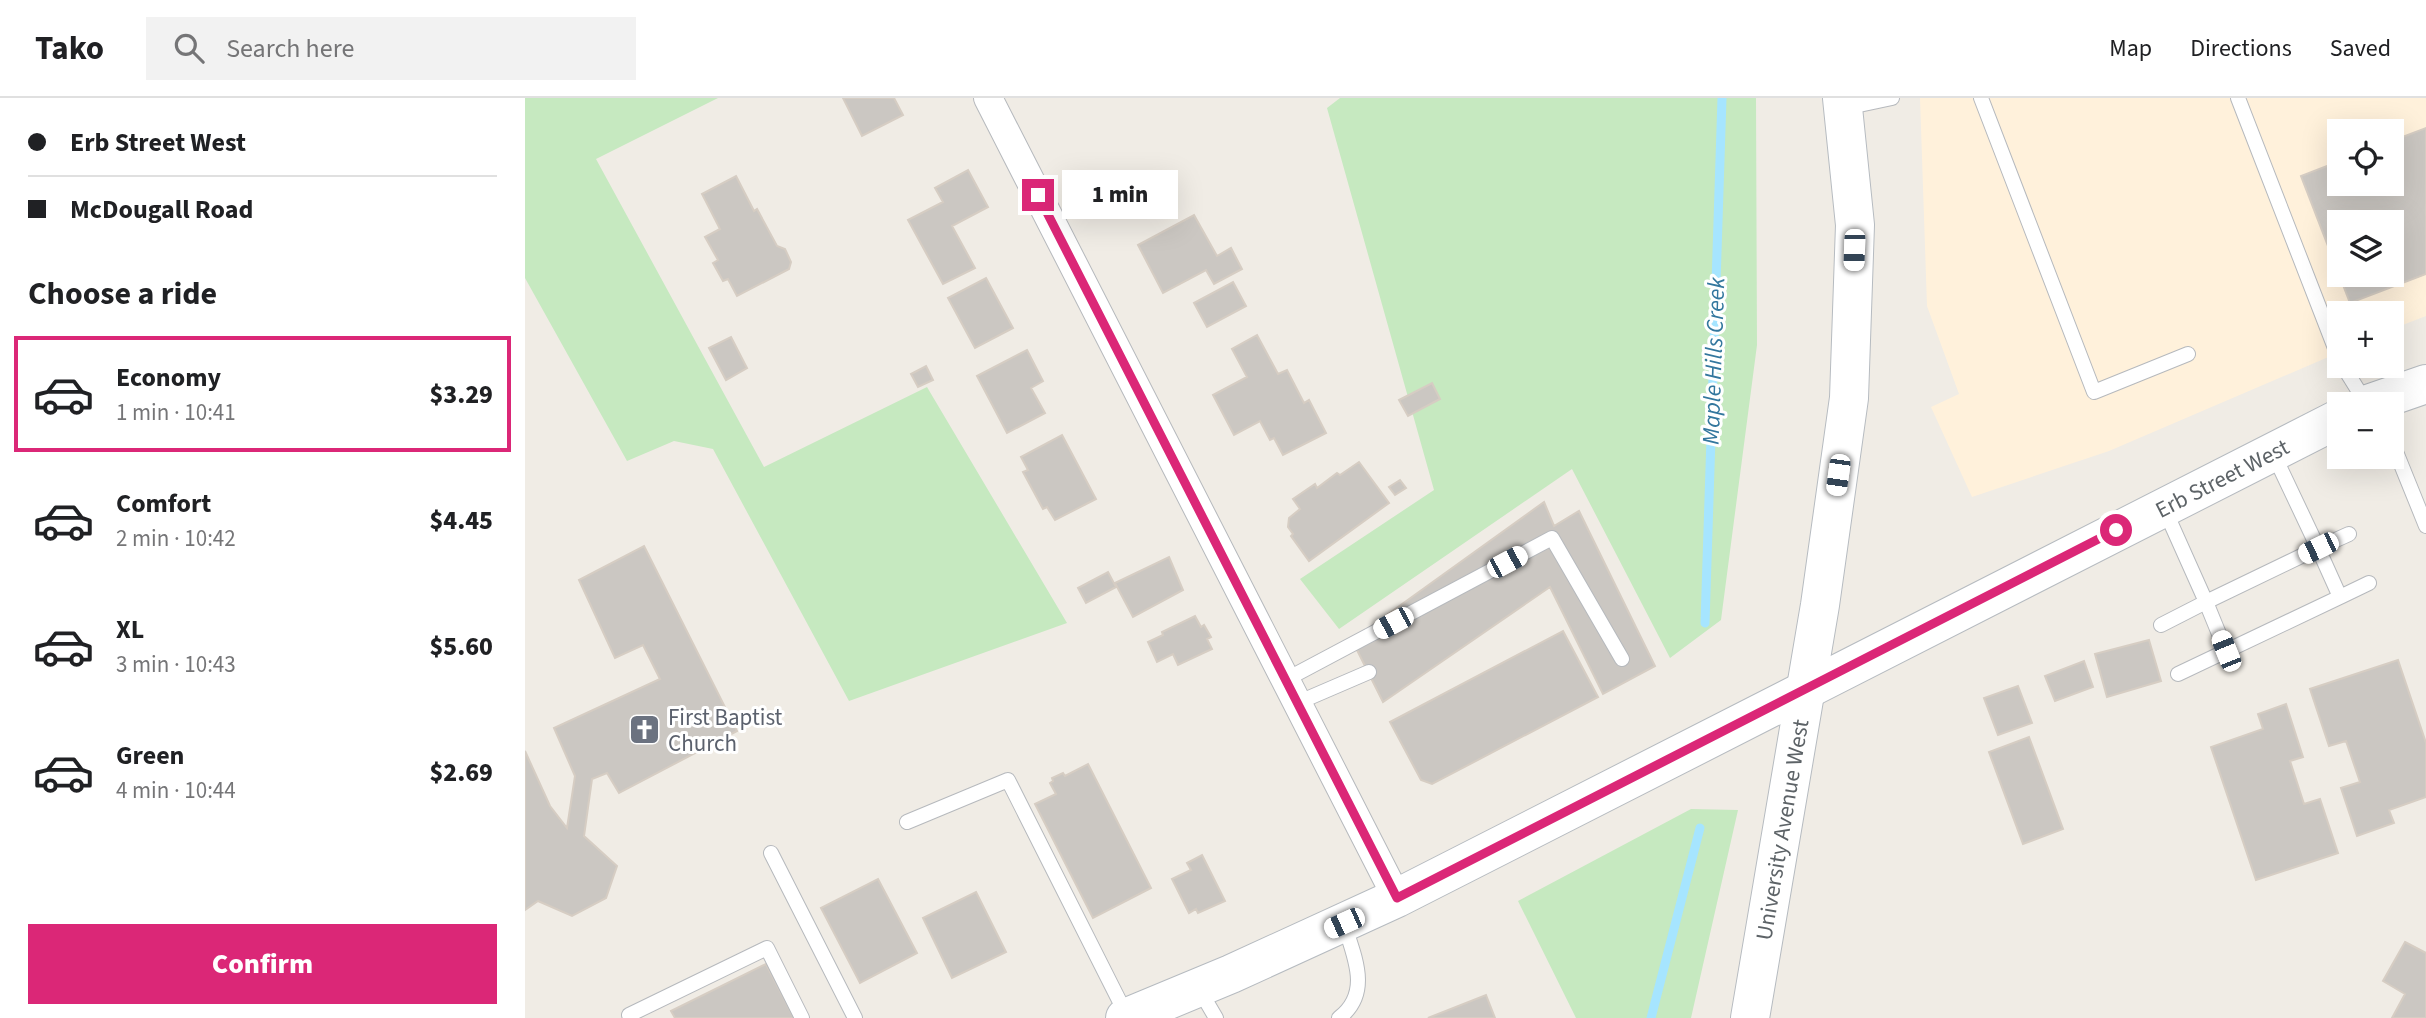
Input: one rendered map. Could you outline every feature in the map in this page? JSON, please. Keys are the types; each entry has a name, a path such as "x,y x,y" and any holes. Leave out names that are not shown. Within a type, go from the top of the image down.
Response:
{"main road":[{"name":"University Avenue West","path":"1750,1018 1807,689 1849,398 1855,225 1842,103"},
{"path":"2402,392 2426,384"},
{"name":"Erb Street West","path":"1126,1018 1207,1003 1344,923 2327,424"}],"street":[{"path":"988,98 1397,898"}],"lane":[{"path":"1842,103 1892,98"},
{"path":"1982,98 2094,392 2188,354"},
{"path":"2238,98 2327,327"},
{"path":"2271,451 2340,597"},
{"path":"2403,469 2426,526"},
{"path":"2163,507 2226,651"},
{"path":"2161,625 2349,534"},
{"path":"1291,692 1552,538 1622,659"},
{"path":"2178,674 2369,583"},
{"path":"1291,692 1369,672"},
{"path":"907,822 1008,780 1126,1018"},
{"path":"771,853 855,1018"},
{"path":"1339,1018 1349,1011 1356,998 1360,975 1344,923"},
{"path":"629,1015 767,948 802,1018"}],"shaded area":[{"path":"1920,98 2426,98 2426,316 2404,324 2404,301 2327,301 2327,358 2109,451 1972,497 1931,407 1959,394 1927,306"}],"green space":[{"path":"525,98 718,98 596,159 764,467 927,387 1067,623 849,701 713,449 674,441 627,461 525,278"},
{"path":"1340,98 1756,98 1757,345 1721,620 1670,658 1572,469 1339,629 1300,579 1434,490 1327,108"},
{"path":"1691,809 1738,810 1691,1018 1576,1018 1518,901"}],"building":[{"path":"843,98 894,98 903,115 862,136"},
{"path":"2426,128 2426,274 2404,282 2404,210 2327,210 2327,243 2301,176 2327,166 2327,196 2404,196 2404,136"},
{"path":"968,170 988,207 952,226 975,268 943,284 908,220 943,202 935,188"},
{"path":"736,176 754,211 757,209 777,246 785,249 791,262 789,269 737,296 728,279 723,281 713,263 718,260 705,237 720,229 702,194"},
{"path":"1194,215 1217,256 1231,248 1242,269 1214,284 1206,270 1163,293 1138,245"},
{"path":"986,278 1013,328 975,348 948,298"},
{"path":"1233,282 1246,306 1207,327 1194,303"},
{"path":"2344,287 2392,287 2355,301 2349,301"},
{"path":"1257,335 1278,374 1287,370 1304,403 1309,400 1326,433 1283,455 1274,438 1270,440 1260,421 1234,435 1213,395 1247,377 1232,349"},
{"path":"731,337 747,368 726,380 709,348"},
{"path":"1027,350 1043,381 1031,388 1045,413 1007,433 977,376"},
{"path":"926,366 933,380 918,387 911,374"},
{"path":"1432,383 1440,399 1408,416 1399,400"},
{"path":"1062,435 1096,499 1055,520 1047,507 1043,509 1023,472 1028,470 1021,457"},
{"path":"1359,462 1389,503 1309,561 1291,536 1293,534 1288,527 1289,518 1300,509 1293,499 1315,484 1317,488 1337,473 1340,475"},
{"path":"1400,480 1406,488 1395,495 1389,487"},
{"path":"1544,502 1554,526 1579,511 1655,666 1603,694 1550,587 1383,702 1352,640"},
{"name":"First Baptist Church","path":"644,546 737,731 619,793 607,773 592,779 584,836 617,866 606,898 572,916 538,901 525,910 525,751 550,806 567,828 575,776 554,728 660,679 643,645 615,658 579,580"},
{"path":"1169,557 1183,590 1133,617 1115,583"},
{"path":"1108,572 1116,587 1086,603 1078,588"},
{"path":"1195,616 1211,637 1207,639 1212,649 1178,665 1173,654 1157,662 1148,642"},
{"path":"1563,631 1598,697 1432,784 1421,780 1390,722"},
{"path":"2149,640 2161,681 2107,697 2095,654"},
{"path":"2398,660 2426,743 2426,797 2389,810 2394,823 2357,836 2341,788 2360,782 2346,741 2329,746 2310,689"},
{"path":"2084,661 2093,687 2055,701 2045,676"},
{"path":"2018,686 2032,723 1998,735 1984,698"},
{"path":"2286,704 2303,757 2290,761 2304,804 2320,799 2338,853 2256,880 2211,747 2263,729 2258,714"},
{"path":"2029,737 2063,829 2023,844 1989,752"},
{"path":"1088,764 1151,888 1093,918 1035,804 1056,794 1050,783 1052,778 1063,773 1065,776"},
{"path":"1202,855 1225,901 1198,913 1196,909 1189,913 1172,879 1191,870 1187,863"},
{"path":"878,879 917,953 860,983 821,908"},
{"path":"976,892 1006,952 952,978 923,918"},
{"path":"2405,942 2426,953 2426,1018 2392,1018 2405,994 2383,981"},
{"path":"766,964 794,1018 675,1018 671,1011"},
{"path":"1486,995 1495,1018 1428,1018"}],"waterway":[{"name":"Maple Hills Creek","path":"1705,623 1722,98"},
{"name":"Maple Hills Creek","path":"1651,1018 1700,828"}],"place":[{"name":"First Baptist Church","path":"645,730"}],"route":[{"path":"1038,195 1397,898 2116,530"}]}
